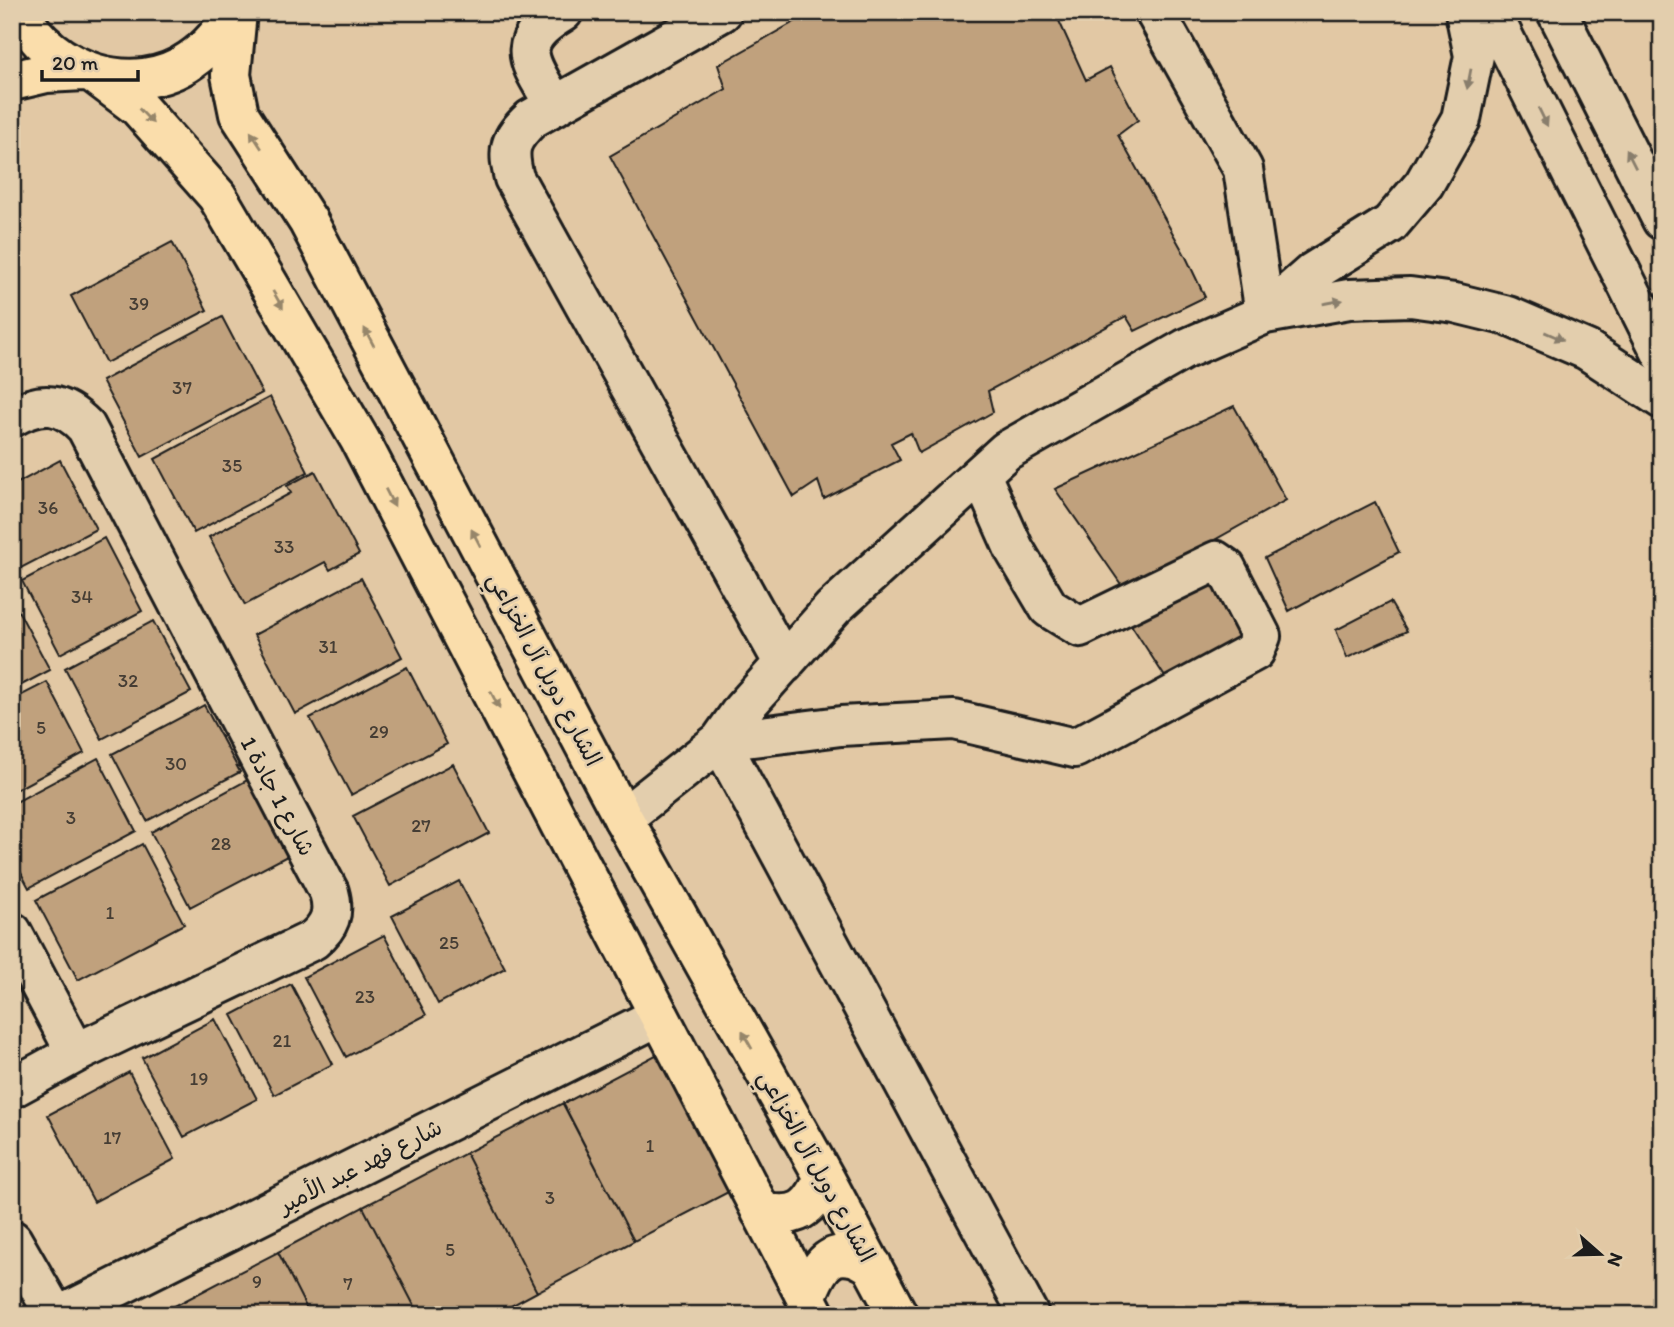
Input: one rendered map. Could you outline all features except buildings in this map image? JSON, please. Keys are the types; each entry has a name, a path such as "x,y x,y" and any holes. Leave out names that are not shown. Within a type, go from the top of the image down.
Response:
{"main road":[{"path":"20,12 27,27 53,53 89,72 138,107 217,197 360,440 811,1306"},
{"path":"12,81 46,72 89,72 121,79 157,75 190,61 217,38 236,12"},
{"name":"الشارع دوبل آل الخزاعي","path":"236,12 230,75 239,114 308,221 624,818 898,1315"},
{"path":"761,1212 781,1216 796,1214 808,1206 817,1195 824,1177"},
{"path":"811,1306 820,1267 832,1257 850,1255 872,1265"}],"street":[{"path":"555,106 533,68 529,45 542,25 563,12"},
{"path":"722,12 531,119 515,135 509,156 514,178 784,664"},
{"path":"1155,12 1243,169 1265,314"},
{"path":"1265,314 1313,272 1390,224 1424,184 1461,119 1474,56 1465,12"},
{"path":"1491,12 1662,354"},
{"path":"1557,12 1662,220"},
{"path":"624,818 720,741 742,710 833,608 1006,451 1185,349 1265,314 1349,299 1410,297 1455,303 1508,316 1587,350 1662,400"},
{"name":"شارع 1 جادة 1","path":"12,417 25,410 57,406 73,414 86,427 329,892 332,906 331,919 323,932 313,940 76,1053 12,1088"},
{"path":"720,741 841,726 954,720 1075,748 1255,651 1261,636 1226,568 1216,561 1080,627 1049,608 1014,549 981,475"},
{"path":"720,741 1029,1315"},
{"path":"12,932 76,1053"},
{"name":"شارع فهد عبد الأمير","path":"61,1315 659,1016"},
{"path":"12,1240 55,1315"}]}
